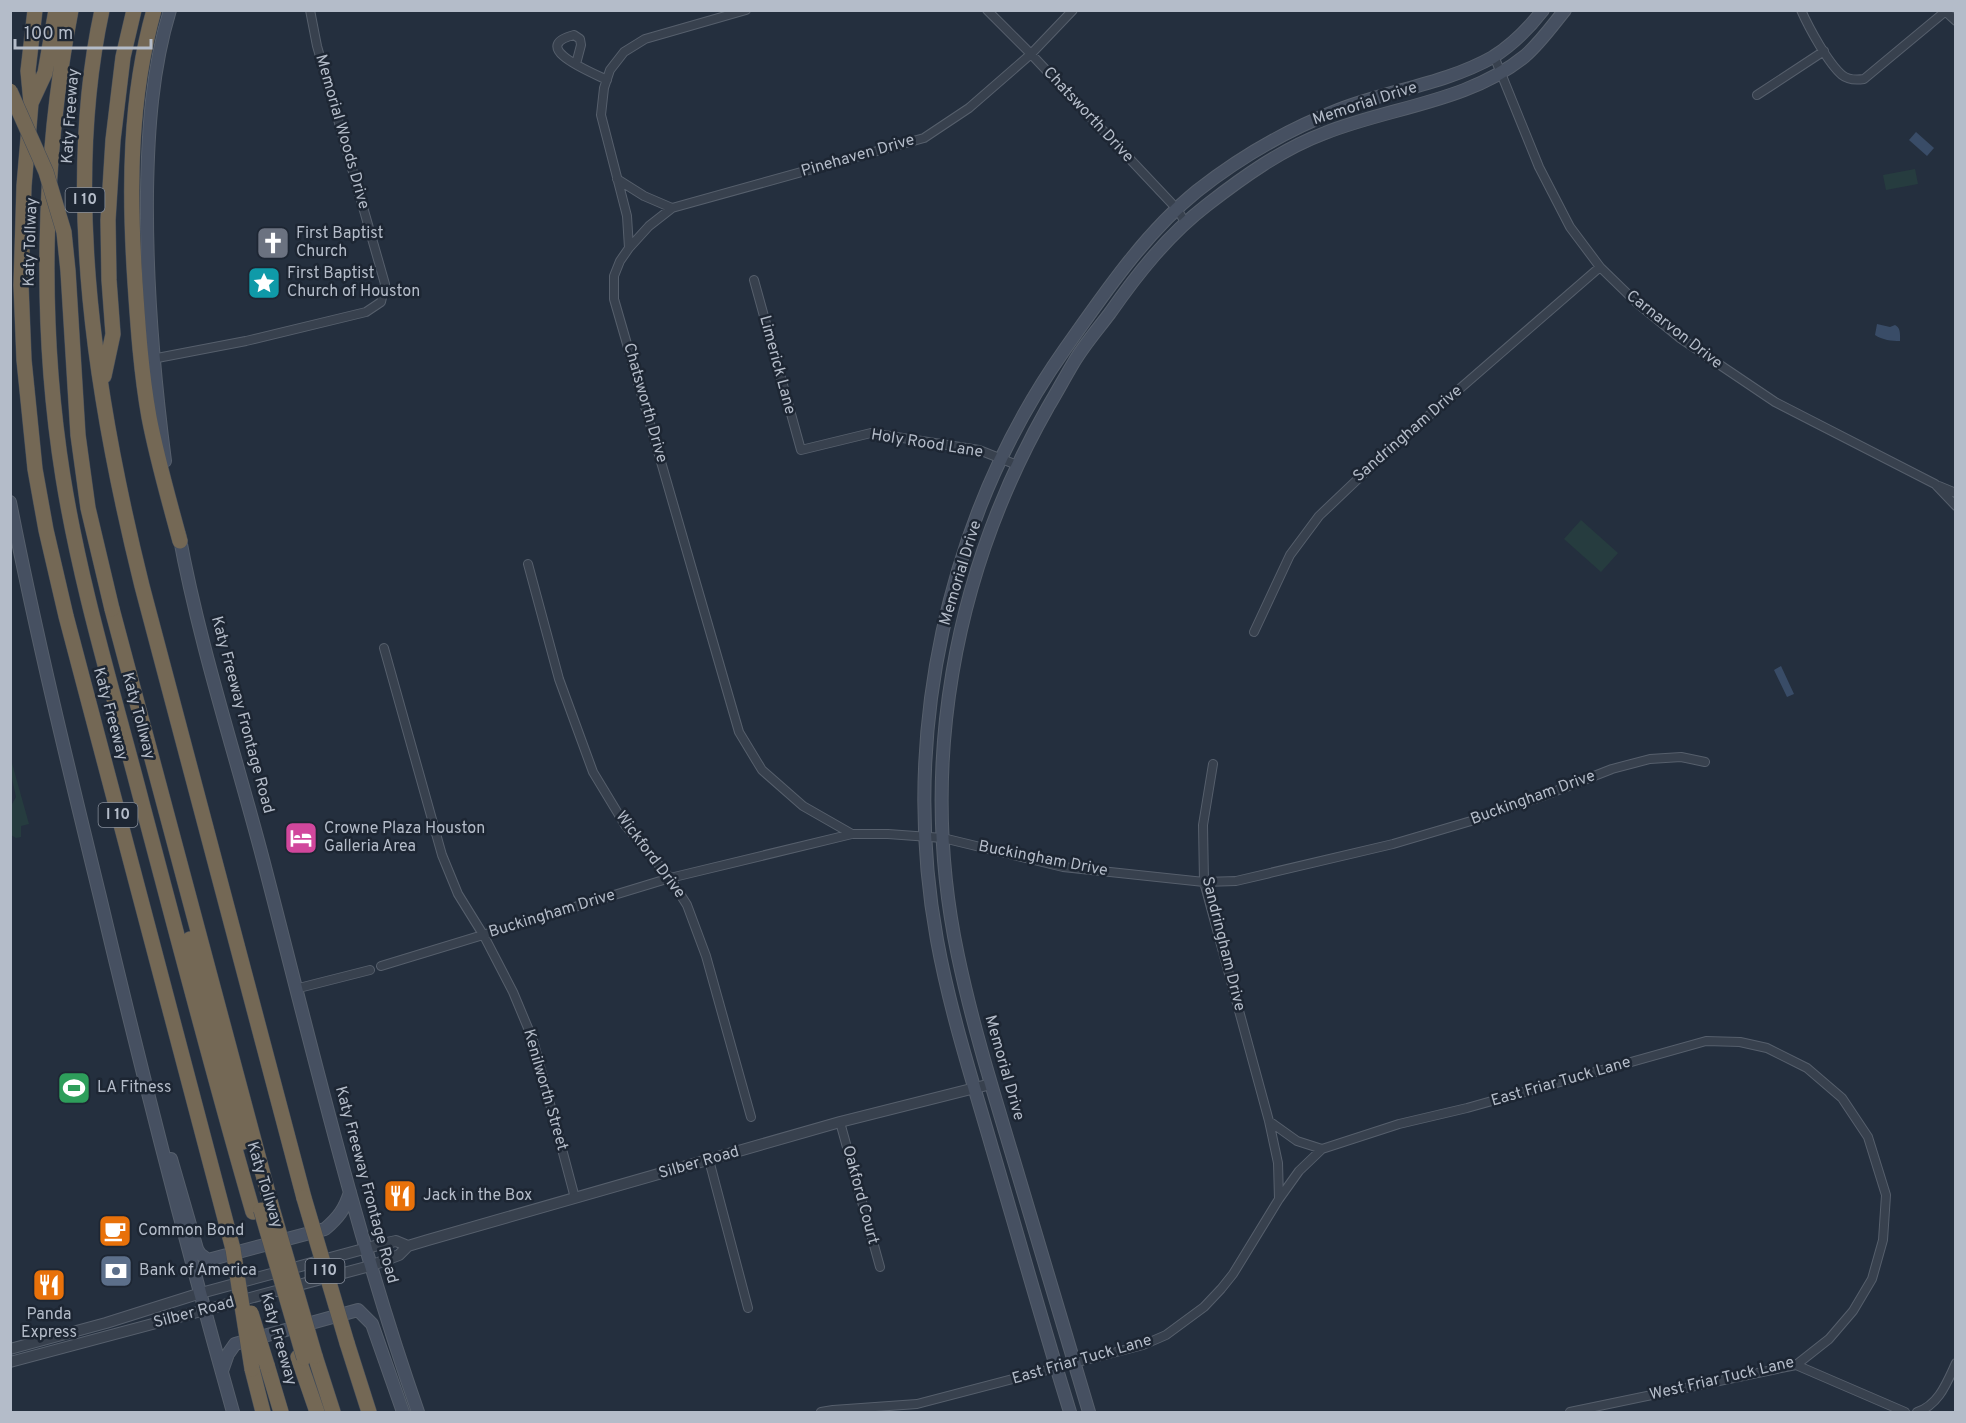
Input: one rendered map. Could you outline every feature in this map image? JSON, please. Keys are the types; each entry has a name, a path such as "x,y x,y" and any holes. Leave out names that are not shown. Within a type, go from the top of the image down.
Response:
{"highway":[{"path":"31,103 28,71 35,10"},
{"name":"Katy Freeway","path":"56,10 45,73 31,103 23,198 22,295 27,398 41,503 66,616 233,1249 260,1367 281,1413"},
{"name":"Katy Tollway","path":"71,10 61,74 55,137 47,291 51,376 63,479 88,598 219,1097 262,1210"},
{"name":"Katy Freeway","path":"102,10 92,65 88,107 86,245 102,390 122,500 142,586 304,1198 369,1413"},
{"path":"154,10 144,51 134,124 131,167 133,252 138,335 149,417 180,541"},
{"path":"102,390 113,334 108,220 112,148 119,85 134,15"},
{"path":"10,91 46,172 64,232 78,435 88,508 108,610"},
{"path":"10,111 39,175 54,225 60,273 71,455 82,521 108,610 262,1210 306,1357 319,1413"},
{"path":"306,1357 333,1413"},
{"path":"260,1367 263,1413"}],"main road":[{"name":"Katy Freeway Frontage Road","path":"170,10 153,87 148,156 147,250 152,359 165,463 180,541 204,641 365,1249 418,1413"},
{"name":"Memorial Drive","path":"1070,1413 975,1089 936,938 926,836 924,785 927,730 940,639 963,556 1002,459 1038,388 1106,292 1158,228 1177,209 1219,174 1288,132 1342,108 1444,79 1494,56 1528,29 1544,10"},
{"name":"Memorial Drive","path":"1089,1413 991,1084 957,954 943,838 944,728 957,642 991,527 1017,465 1076,358 1126,289 1185,222 1248,175 1295,146 1324,133 1449,95 1500,71 1522,58 1537,44 1565,10"},
{"path":"1288,132 1295,146"},
{"path":"10,502 34,623 148,1096 233,1413"},
{"path":"940,639 957,642"},
{"path":"148,1096 178,1177 197,1249 204,1258 214,1261 325,1229 345,1207 350,1192"},
{"path":"1024,1258 1042,1254"},
{"path":"221,1371 234,1344 358,1310 372,1324 403,1413"}],"street":[{"name":"Memorial Woods Drive","path":"152,359 238,343 339,319 366,312 381,302 385,284 317,46 310,10"},
{"path":"629,249 627,216 601,115 604,88 610,70 624,52 645,39 746,10"},
{"name":"Chatsworth Drive","path":"987,10 1177,209 1185,222"},
{"name":"Pinehaven Drive","path":"629,249 649,226 672,208 924,138 969,108 1031,54 1073,10"},
{"path":"1801,10 1824,51 1842,76 1854,80 1864,79 1945,11 1956,21"},
{"path":"1756,95 1824,51"},
{"name":"Carnarvon Drive","path":"1494,56 1539,167 1570,227 1600,267 1637,303 1680,338 1756,390 1785,408 1935,484 1956,506"},
{"path":"576,64 607,80"},
{"path":"617,179 644,196 672,208"},
{"name":"Chatsworth Drive","path":"629,249 620,261 614,276 614,299 739,732 762,770 803,806 852,834"},
{"name":"Sandringham Drive","path":"1254,632 1290,555 1319,516 1380,458 1600,267"},
{"name":"Limerick Lane","path":"754,280 801,450"},
{"name":"Holy Rood Lane","path":"801,450 871,433 979,450 1017,465"},
{"path":"1935,484 1956,493"},
{"name":"Wickford Drive","path":"528,564 559,679 593,772 625,825 670,878 687,905 706,956 751,1117"},
{"name":"Kenilworth Street","path":"384,648 442,855 458,894 484,936 513,992 533,1040 575,1198"},
{"name":"Buckingham Drive","path":"381,966 670,878 852,834 943,838 1063,867 1204,882 1236,881 1393,844 1471,821 1612,769 1650,759 1681,757 1705,762"},
{"name":"Sandringham Drive","path":"1213,764 1203,825 1204,882 1269,1122 1278,1163 1279,1199"},
{"path":"296,989 370,970"},
{"name":"East Friar Tuck Lane","path":"821,1413 833,1410 917,1404 1057,1369 1143,1345 1166,1335 1204,1307 1233,1274 1279,1199 1299,1171 1322,1149 1399,1124 1467,1108 1706,1041 1740,1042 1767,1048 1807,1068 1842,1098 1849,1108"},
{"name":"Silber Road","path":"10,1362 370,1266 399,1255 408,1246 840,1122 991,1084"},
{"name":"West Friar Tuck Lane","path":"1570,1413 1797,1365 1829,1339 1853,1311 1872,1279 1882,1240 1886,1195 1868,1137 1849,1108"},
{"name":"Oakford Court","path":"840,1122 880,1267"},
{"path":"1269,1122 1297,1141 1322,1149"},
{"path":"709,1160 748,1308"},
{"name":"Silber Road","path":"10,1349 106,1323 201,1293 365,1249 396,1241 408,1246"},
{"path":"1917,1413 1926,1410 1934,1402 1956,1363"},
{"path":"1797,1365 1905,1413"}],"green space":[{"path":"1915,169 1918,184 1886,190 1883,175"},
{"path":"1581,520 1618,553 1601,572 1564,539"},
{"path":"10,756 29,824 21,826 21,837 16,838 11,835 11,806 16,797"}],"water":[{"path":"1916,132 1934,148 1927,156 1909,140"},
{"path":"1877,324 1897,326 1900,341 1875,335"},
{"path":"1781,666 1794,694 1787,697 1774,670"}],"place":[{"name":"First Baptist Church","path":"273,243"},
{"name":"First Baptist Church of Houston","path":"264,283"},
{"name":"Crowne Plaza Houston Galleria Area","path":"301,838"},
{"name":"LA Fitness","path":"74,1088"},
{"name":"Jack in the Box","path":"400,1196"},
{"name":"Common Bond","path":"115,1231"},
{"name":"Bank of America","path":"116,1271"},
{"name":"Panda Express","path":"49,1285"}]}
